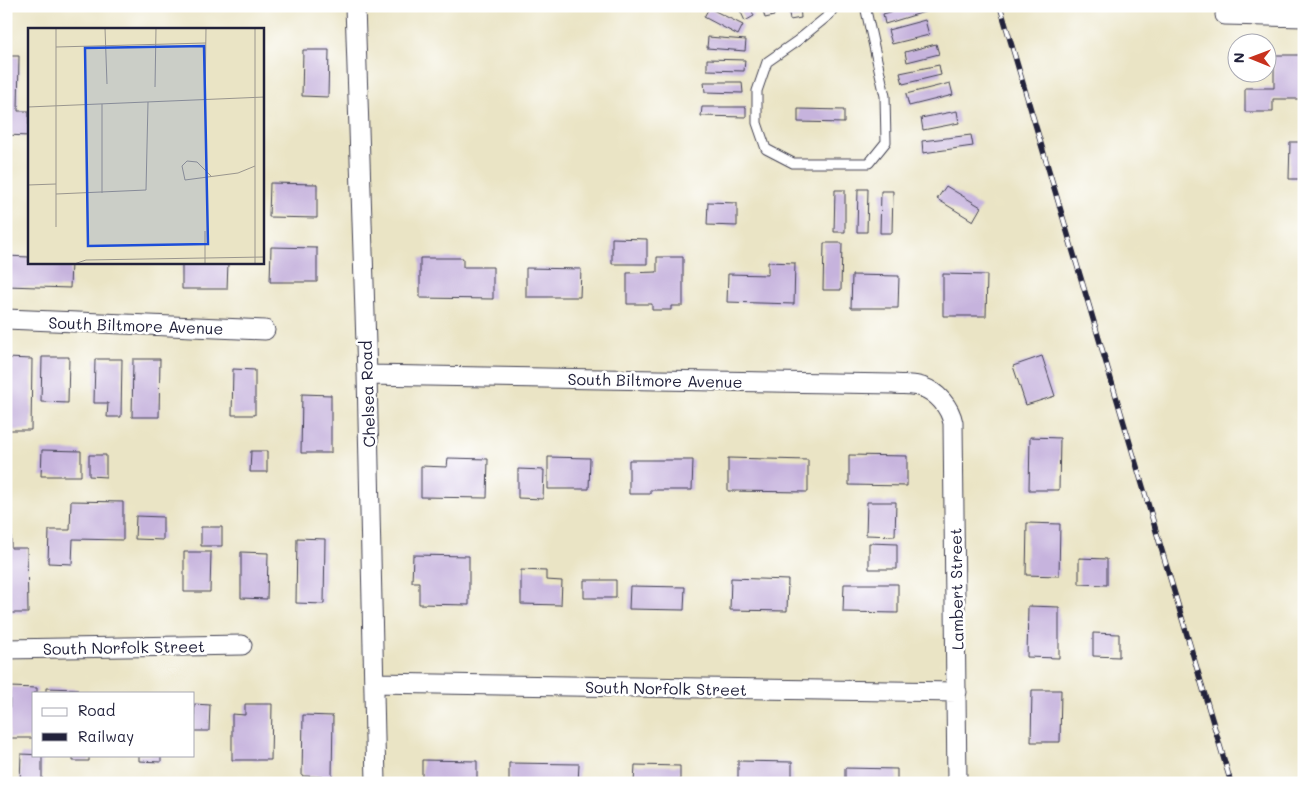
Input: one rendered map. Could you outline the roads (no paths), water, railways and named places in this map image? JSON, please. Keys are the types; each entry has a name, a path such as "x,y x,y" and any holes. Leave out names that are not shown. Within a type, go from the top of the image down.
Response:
{"street":[{"name":"Chelsea Road","path":"355,6 367,374 376,783"},
{"path":"1225,15 1304,17"},
{"name":"South Biltmore Avenue","path":"6,319 266,330"},
{"name":"South Biltmore Avenue","path":"367,374 894,384 922,387 940,399"},
{"name":"Lambert Street","path":"940,399 948,407 954,423 958,783"},
{"name":"South Norfolk Street","path":"6,649 242,645"},
{"name":"South Norfolk Street","path":"374,683 957,692"}],"lane":[{"path":"835,6 829,15 768,62 757,91 757,124 766,149 793,163 869,163 886,142 885,96 865,6"}],"railway":[{"path":"1000,6 1231,783"}]}
